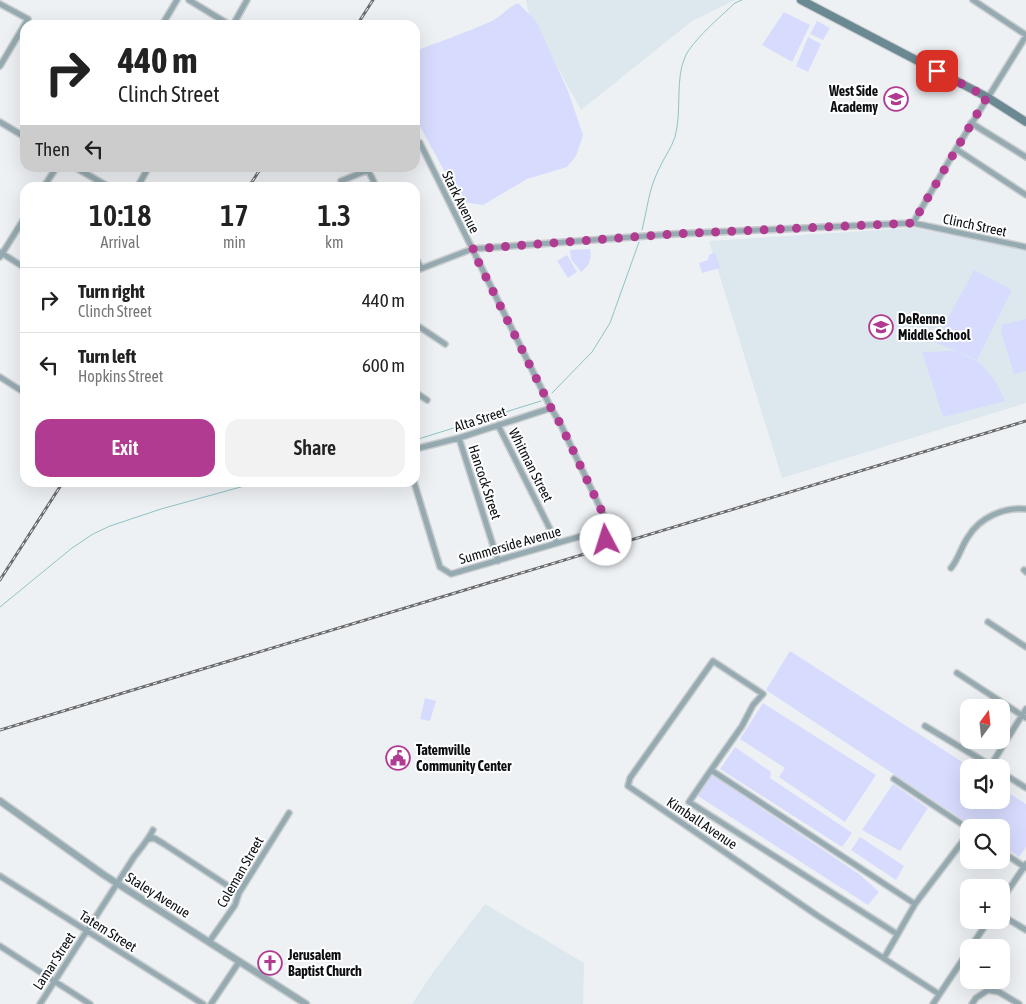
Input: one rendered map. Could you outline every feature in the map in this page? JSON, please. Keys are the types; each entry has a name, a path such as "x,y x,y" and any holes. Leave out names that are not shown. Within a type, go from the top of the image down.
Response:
{"main road":[{"path":"801,0 987,97 1026,122"}],"street":[{"path":"165,20 177,0"},
{"path":"188,0 222,20"},
{"path":"234,20 248,0"},
{"path":"913,223 987,97 1024,45 1026,35 973,0"},
{"path":"0,4 27,20"},
{"path":"0,66 20,32"},
{"path":"0,122 20,134"},
{"path":"971,123 1026,158"},
{"name":"Stark Avenue","path":"420,149 561,425 606,520 604,527 606,540"},
{"path":"956,149 1026,194"},
{"path":"83,172 100,182"},
{"path":"341,181 360,172"},
{"name":"Clinch Street","path":"421,268 472,249 664,235 913,223 1026,247"},
{"path":"20,225 1,254 20,265"},
{"path":"420,327 445,344"},
{"path":"0,377 20,390"},
{"path":"420,395 427,400"},
{"name":"Alta Street","path":"420,448 459,438 551,408"},
{"name":"Whitman Street","path":"498,425 557,543"},
{"name":"Hancock Street","path":"459,438 498,561"},
{"name":"Summerside Avenue","path":"416,487 440,567 450,574 599,531 604,527"},
{"path":"951,568 958,559 967,537 985,519 1013,508 1026,509"},
{"path":"988,622 1026,647"},
{"name":"Kimball Avenue","path":"711,770 763,694 713,661 630,778 628,786 818,916 939,994"},
{"path":"957,673 1024,717"},
{"path":"997,759 1024,717 1026,709"},
{"path":"925,726 981,759"},
{"path":"897,934 689,802 711,770 915,904"},
{"path":"1010,778 1026,788"},
{"path":"894,780 960,825"},
{"name":"Staley Avenue","path":"0,801 117,884 306,1004"},
{"name":"Coleman Street","path":"209,942 235,905 239,893 289,813"},
{"name":"Lamar Street","path":"40,1004 145,841 149,839 153,830"},
{"path":"149,839 154,838 239,893"},
{"path":"884,958 915,904 960,843"},
{"path":"1010,857 1025,866 1010,888"},
{"name":"Tatem Street","path":"0,876 203,1004"},
{"path":"1010,920 1026,930"},
{"path":"0,946 90,1004"},
{"path":"211,1004 239,962"},
{"path":"933,1004 960,962"},
{"path":"972,1004 976,998 988,990 999,992 1018,1004"}],"shaded area":[{"path":"526,0 735,0 692,21 581,110 529,15"},
{"path":"518,3 536,21 568,91 583,135 576,156 567,167 527,179 483,205 463,202 420,126 420,49 492,21"},
{"path":"784,12 810,25 792,62 762,45"},
{"path":"817,21 830,28 823,40 810,34"},
{"path":"808,37 821,44 808,72 796,66"},
{"name":"DeRenne Middle School","path":"913,228 1026,251 1026,403 782,478 709,241"},
{"path":"590,249 591,256 589,262 581,272 571,259 570,250"},
{"path":"715,252 720,268 702,273 699,263 708,260 709,255"},
{"path":"567,255 577,272 568,278 557,261"},
{"path":"974,270 1012,290 977,360 935,342"},
{"path":"1026,319 1026,371 1014,374 1001,331 1002,325"},
{"path":"954,351 979,362 996,382 1005,401 943,417 922,352"},
{"path":"790,651 960,761 960,809 1010,809 1010,794 1026,804 1026,847 1019,857 1010,851 1010,819 962,819 766,690"},
{"path":"425,698 436,701 430,721 420,719"},
{"path":"763,703 876,775 845,822 779,777 785,768 740,739"},
{"path":"735,747 771,772 770,778 852,833 842,847 720,769"},
{"path":"712,775 859,874 879,892 868,905 698,796"},
{"path":"893,784 928,808 900,851 862,830"},
{"path":"860,837 904,866 896,880 851,850"},
{"path":"485,904 584,963 583,1004 412,1004 434,971"}],"waterway":[{"path":"642,230 652,185 675,137 680,75 685,57 707,29 735,3 742,0"},
{"path":"552,393 592,352 610,323 639,242"},
{"path":"420,438 541,401"},
{"path":"0,607 72,548 93,534 110,526 161,509 241,487"}],"railway":[{"path":"360,20 373,0"},
{"path":"252,182 258,172"},
{"path":"0,730 1026,421"},
{"path":"0,580 60,487"}],"place":[{"name":"West Side Academy","path":"896,99"},
{"name":"DeRenne Middle School","path":"881,327"},
{"name":"Tatemville Community Center","path":"398,758"},
{"name":"Jerusalem Baptist Church","path":"270,963"}],"route":[{"path":"606,540 604,527 606,520 592,489 472,249 673,234 913,223 987,97 937,71"}]}
